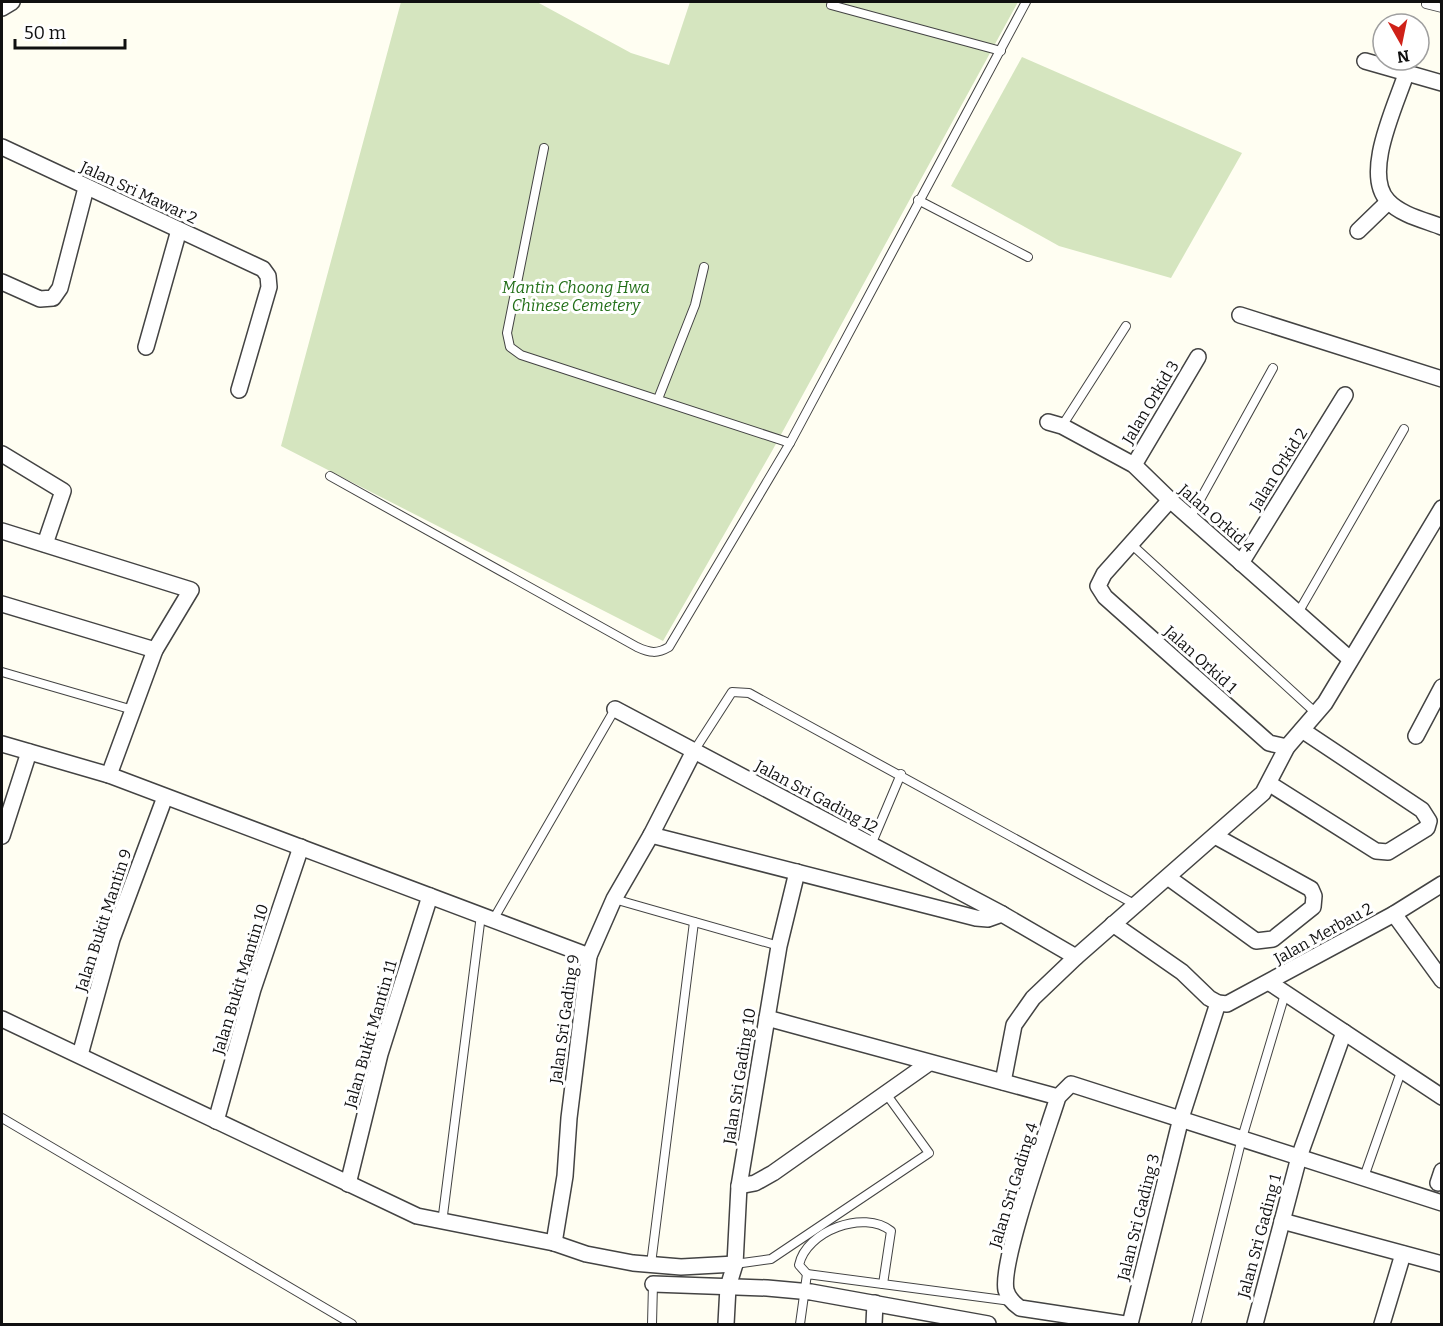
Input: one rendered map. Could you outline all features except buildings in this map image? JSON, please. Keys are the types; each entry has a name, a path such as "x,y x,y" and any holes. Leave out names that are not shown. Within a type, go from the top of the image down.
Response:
{"street":[{"path":"2,8 12,2"},
{"path":"1365,61 1442,83"},
{"path":"1406,74 1378,158 1377,174 1380,190 1388,201 1404,213 1442,227"},
{"name":"Jalan Sri Mawar 2","path":"2,147 263,269 268,276 269,287 239,390"},
{"path":"2,282 40,299 53,298 60,288 86,188"},
{"path":"1358,231 1388,201"},
{"path":"147,347 179,230"},
{"path":"1240,315 1442,379"},
{"name":"Jalan Orkid 3","path":"1134,465 1198,357"},
{"name":"Jalan Orkid 2","path":"1241,563 1345,395"},
{"name":"Jalan Orkid 4","path":"1055,424 1134,465 1190,518 1350,659"},
{"path":"2,454 63,491 45,544"},
{"path":"1130,543 1170,500"},
{"path":"1003,1082 1014,1025 1033,998 1113,924 1169,878 1246,809 1270,784 1287,747 1317,714 1442,508"},
{"path":"2,531 191,590 155,650 109,775"},
{"name":"Jalan Orkid 1","path":"1130,543 1104,574 1098,586 1105,597 1269,743 1287,747"},
{"path":"2,604 155,650"},
{"path":"1416,736 1442,687"},
{"name":"Jalan Sri Gading 12","path":"615,709 1002,914 1076,957"},
{"path":"1270,784 1376,851 1388,852 1426,828 1429,820 1422,810 1302,730"},
{"path":"2,744 109,775 589,957"},
{"name":"Jalan Sri Gading 9","path":"554,1243 589,957 614,899 651,835 694,751"},
{"path":"2,836 29,752"},
{"name":"Jalan Bukit Mantin 9","path":"80,1055 112,939 165,797"},
{"path":"651,835 976,918 988,920 1002,914"},
{"path":"1169,878 1256,941 1273,939 1313,907 1314,896 1311,889 1215,836"},
{"name":"Jalan Bukit Mantin 10","path":"216,1121 253,989 301,848"},
{"name":"Jalan Sri Gading 10","path":"726,1324 728,1287 735,1264 739,1186 779,946 797,872"},
{"name":"Jalan Merbau 2","path":"1218,1003 1237,1000 1394,914 1442,884"},
{"name":"Jalan Bukit Mantin 11","path":"348,1184 380,1054 430,896"},
{"path":"1394,914 1442,980"},
{"path":"1113,924 1182,972 1218,1003"},
{"path":"1270,982 1442,1097"},
{"name":"Jalan Sri Gading 3","path":"1127,1324 1181,1118 1218,1003"},
{"path":"2,1018 417,1216 442,1223 554,1243 586,1254 651,1264 717,1267 735,1264"},
{"path":"767,1018 1058,1097"},
{"name":"Jalan Sri Gading 1","path":"1255,1324 1299,1157 1344,1032"},
{"path":"739,1186 755,1183 773,1173 887,1095 929,1063"},
{"name":"Jalan Sri Gading 4","path":"1011,1301 1005,1279 1009,1258 1058,1097 1071,1084 1181,1118"},
{"path":"1181,1118 1442,1203"},
{"path":"1282,1221 1442,1264"},
{"path":"1382,1324 1403,1254"},
{"path":"653,1284 804,1292 875,1303 938,1319 988,1324"},
{"path":"1011,1301 1020,1308 1127,1324"},
{"path":"874,1324 875,1303"}],"lane":[{"path":"330,476 638,647 649,652 660,652 675,639 694,600 790,443 1026,2"},
{"path":"1426,4 1442,8"},
{"path":"831,5 1001,51"},
{"path":"544,148 507,333 510,347 521,355 790,443"},
{"path":"918,200 1028,257"},
{"path":"658,399 695,305 704,267"},
{"path":"1055,424 1126,326"},
{"path":"1190,518 1273,368"},
{"path":"1298,613 1404,429"},
{"path":"1130,543 1317,714"},
{"path":"2,672 133,710"},
{"path":"694,751 732,692 749,693 1136,904"},
{"path":"442,1223 487,918 615,709"},
{"path":"871,845 901,774"},
{"path":"614,899 779,946"},
{"path":"651,1264 694,922"},
{"path":"1196,1324 1242,1138 1285,994"},
{"path":"1364,1177 1402,1069"},
{"path":"735,1264 771,1259 929,1153 887,1095"},
{"path":"2,1118 352,1324"},
{"path":"883,1284 891,1231 885,1227 855,1222 834,1228 804,1249 799,1265 807,1274 1011,1301"},
{"path":"800,1324 807,1274"},
{"path":"652,1324 653,1284"}],"green space":[{"name":"Mantin Choong Hwa Chinese Cemetery","path":"401,2 537,2 631,53 669,65 690,2 1018,2 772,451 663,641 281,446"},
{"path":"1022,57 1242,153 1171,278 1059,246 951,186"}]}
